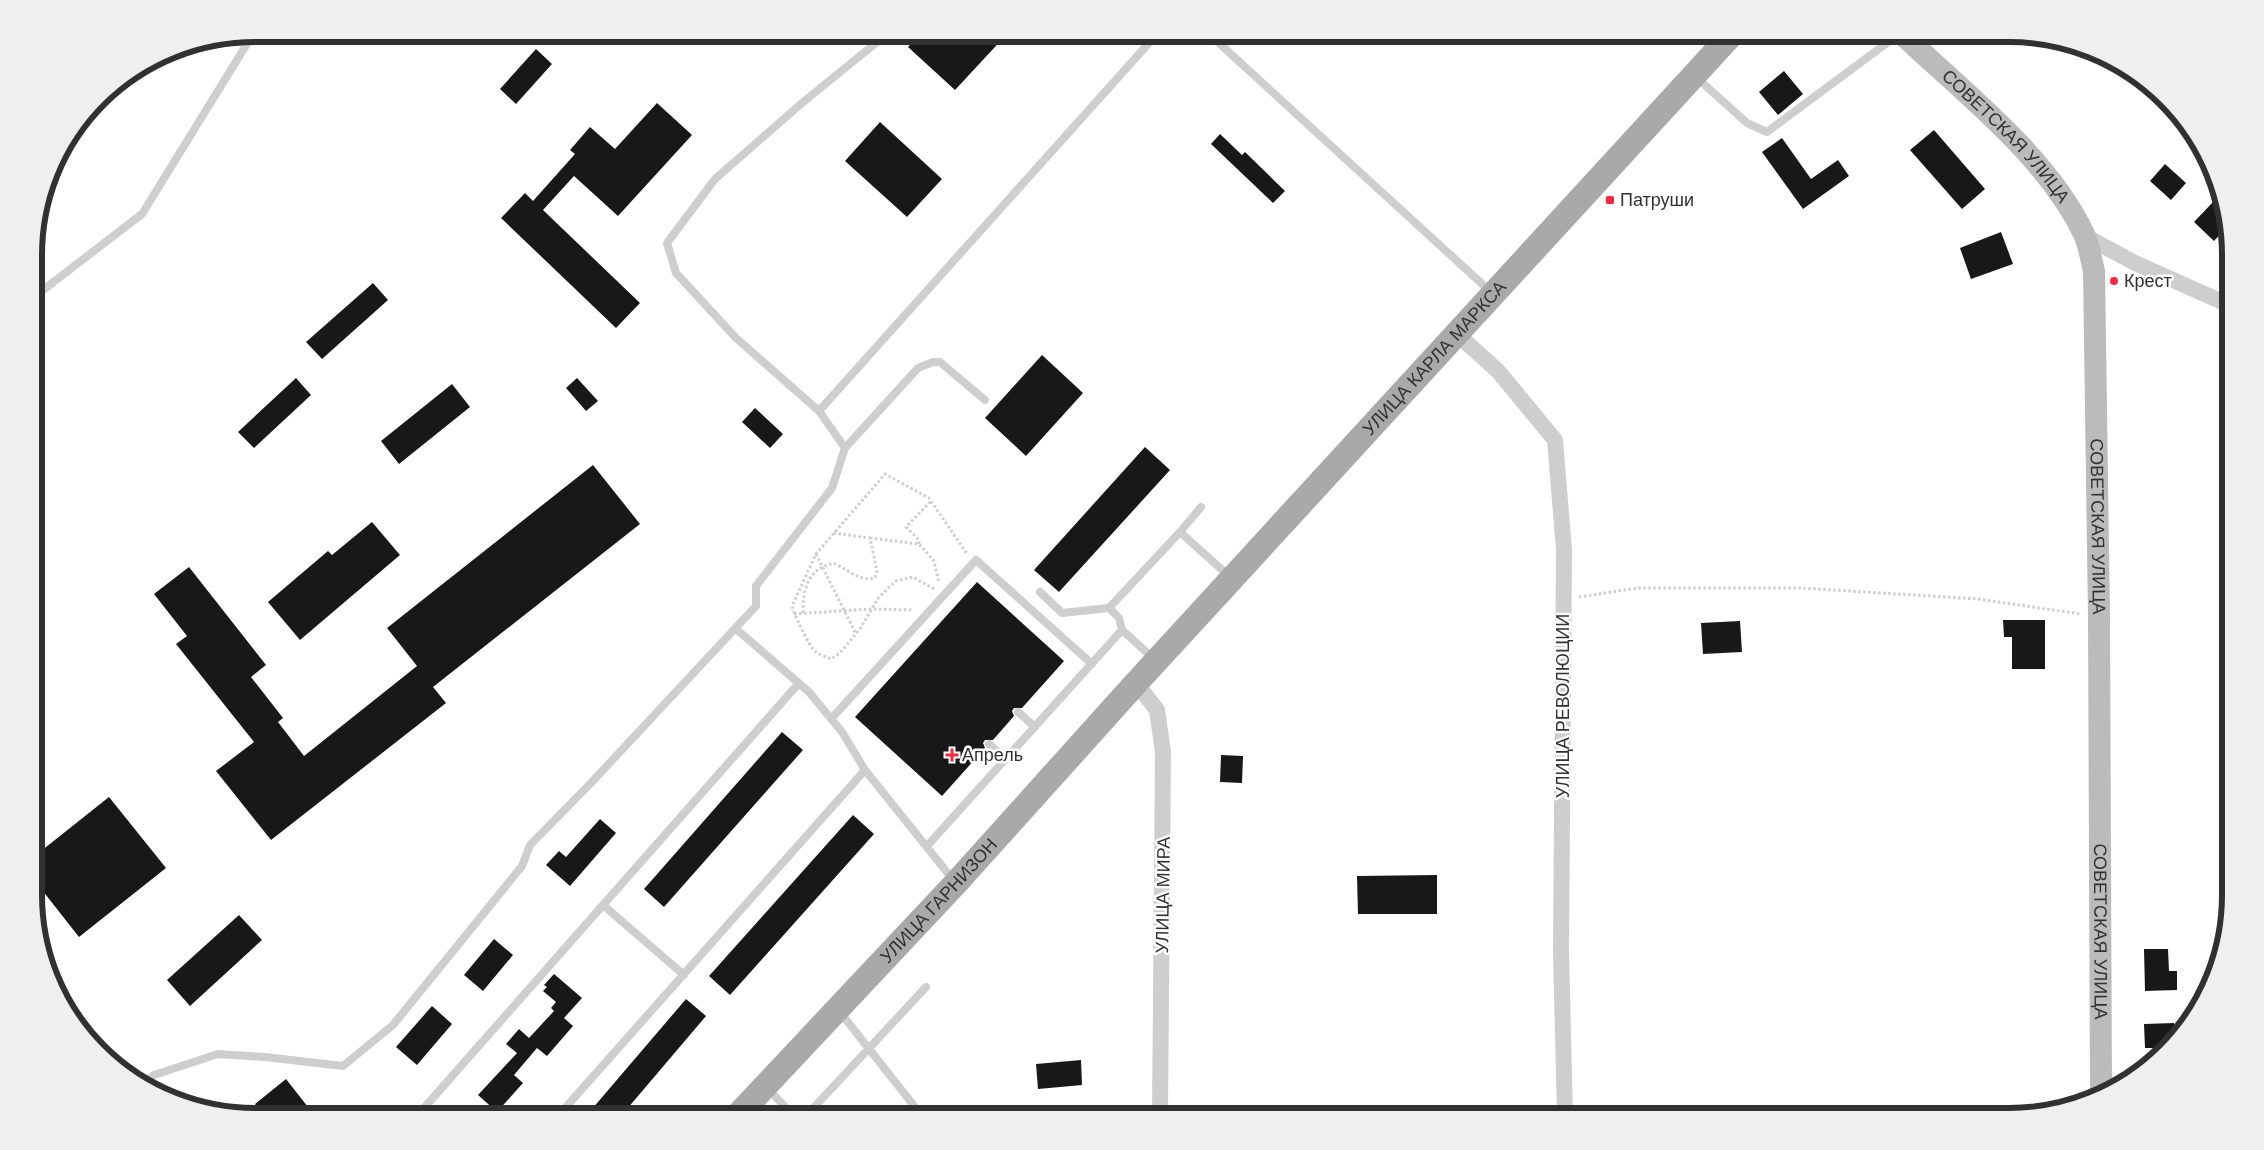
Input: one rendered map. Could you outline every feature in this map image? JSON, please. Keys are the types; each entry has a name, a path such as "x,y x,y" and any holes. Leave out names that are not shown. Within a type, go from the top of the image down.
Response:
{"main road":[{"name":"УЛИЦА КАРЛА МАРКСА","path":"1136,683 1725,42"},
{"name":"УЛИЦА ГАРНИЗОН","path":"744,1108 956,883 1136,683"}],"street":[{"name":"СОВЕТСКАЯ УЛИЦА","path":"1908,42 2039,165 2067,203 2085,236 2094,271 2099,617 2101,1087"},
{"path":"2085,236 2135,263 2222,301"},
{"name":"УЛИЦА РЕВОЛЮЦИИ","path":"1457,334 1498,371 1555,440 1564,550 1561,950 1565,1108"},
{"name":"УЛИЦА МИРА","path":"1136,683 1157,710 1163,752 1160,1108"}],"lane":[{"path":"845,448 819,411 736,338 676,273 667,243 715,179 802,103 877,42"},
{"path":"819,411 1150,42"},
{"path":"1219,42 1494,295"},
{"path":"1694,75 1747,123 1767,132 1889,42"},
{"path":"42,291 142,214 248,43"},
{"path":"149,1079 154,1075 218,1054 344,1066 393,1024 522,866 530,845 590,784 756,606 756,586 832,488 845,448 918,368 924,364 940,362 985,400"},
{"path":"1040,592 1062,614 1109,608 1201,507"},
{"path":"1180,532 1232,579"},
{"path":"831,719 929,611 942,593 976,560 1092,664"},
{"path":"1109,608 1119,618 1122,630 1156,660"},
{"path":"735,628 809,692 831,719 865,770 956,883"},
{"path":"927,846 1122,630"},
{"path":"424,1108 799,683"},
{"path":"1018,712 1035,727"},
{"path":"989,744 1006,759"},
{"path":"565,1108 865,770"},
{"path":"603,905 684,975"},
{"path":"814,1108 926,987"},
{"path":"837,1009 916,1108"},
{"path":"765,1086 786,1108"}],"path":[{"path":"942,593 913,577 896,581 879,597 856,634 840,653 831,659 817,653 794,614 792,606 816,554 885,474 929,498 973,563"},
{"path":"931,502 906,527 919,540 919,544 934,561 942,593"},
{"path":"834,533 919,544"},
{"path":"803,613 803,599 807,585 813,573 822,566 833,563 860,578 868,580 875,578 878,571 870,538"},
{"path":"816,554 856,634"},
{"path":"1564,599 1638,588 1801,588 1978,599 2099,617"},
{"path":"794,614 871,610 929,611"}],"building":[{"path":"913,42 1000,42 955,90 908,47"},
{"path":"536,49 552,64 516,104 500,89"},
{"path":"1784,71 1803,94 1778,115 1759,92"},
{"path":"657,103 692,135 618,216 574,176 543,210 640,303 616,328 501,218 525,193 533,201 575,154 570,150 590,127 615,149"},
{"path":"880,122 942,179 907,217 845,161"},
{"path":"1934,130 1985,189 1962,209 1910,150"},
{"path":"1220,134 1242,155 1245,152 1285,191 1273,203 1211,144"},
{"path":"1782,138 1811,179 1838,160 1849,176 1803,209 1762,152"},
{"path":"2165,164 2186,183 2171,200 2150,181"},
{"path":"2213,202 2220,234 2214,241 2194,222"},
{"path":"2001,232 2013,264 1971,279 1960,248"},
{"path":"373,283 388,300 322,359 306,342"},
{"path":"1042,355 1083,393 1026,456 985,418"},
{"path":"296,378 311,395 254,448 238,432"},
{"path":"577,378 598,401 586,411 566,388"},
{"path":"452,384 470,407 399,464 381,441"},
{"path":"755,408 783,434 770,448 742,422"},
{"path":"1145,447 1170,470 1059,592 1034,570"},
{"path":"593,465 640,524 433,687 446,703 271,840 216,771 254,742 176,644 187,636 154,594 189,567 266,665 251,677 283,718 278,722 304,756 417,666 387,628"},
{"path":"372,522 400,555 300,640 268,602 328,551 332,555"},
{"path":"977,582 1064,661 1022,708 1014,708 1012,711 1014,716 993,740 985,740 983,743 985,748 942,796 855,717"},
{"path":"2003,620 2045,620 2045,669 2012,669 2012,637 2004,637"},
{"path":"1740,621 1742,652 1703,654 1701,623"},
{"path":"782,732 803,750 664,907 644,889"},
{"path":"1221,755 1243,756 1242,783 1220,782"},
{"path":"109,797 166,868 79,937 42,890 42,850"},
{"path":"853,815 874,834 730,995 709,976"},
{"path":"600,819 616,833 570,886 546,865 559,851 566,857"},
{"path":"1437,875 1437,914 1358,914 1357,876"},
{"path":"239,915 262,940 190,1006 167,980"},
{"path":"494,939 513,955 483,991 464,975"},
{"path":"2144,949 2168,949 2169,971 2177,971 2177,990 2145,991"},
{"path":"554,974 582,998 564,1018 573,1026 547,1056 537,1048 514,1075 523,1083 501,1108 493,1108 478,1095 517,1053 506,1044 519,1029 529,1038 554,1011 551,1008 556,1002 543,991 547,987 544,985"},
{"path":"686,999 706,1016 628,1108 593,1108"},
{"path":"432,1006 452,1024 417,1065 396,1047"},
{"path":"2174,1023 2174,1028 2156,1048 2145,1048 2144,1024"},
{"path":"1081,1060 1082,1085 1038,1089 1036,1064"},
{"path":"286,1079 309,1108 258,1108 255,1104"}],"place":[{"name":"Патруши","path":"1610,200"},
{"name":"Крест","path":"2114,281"},
{"name":"Апрель","path":"952,755"}]}
